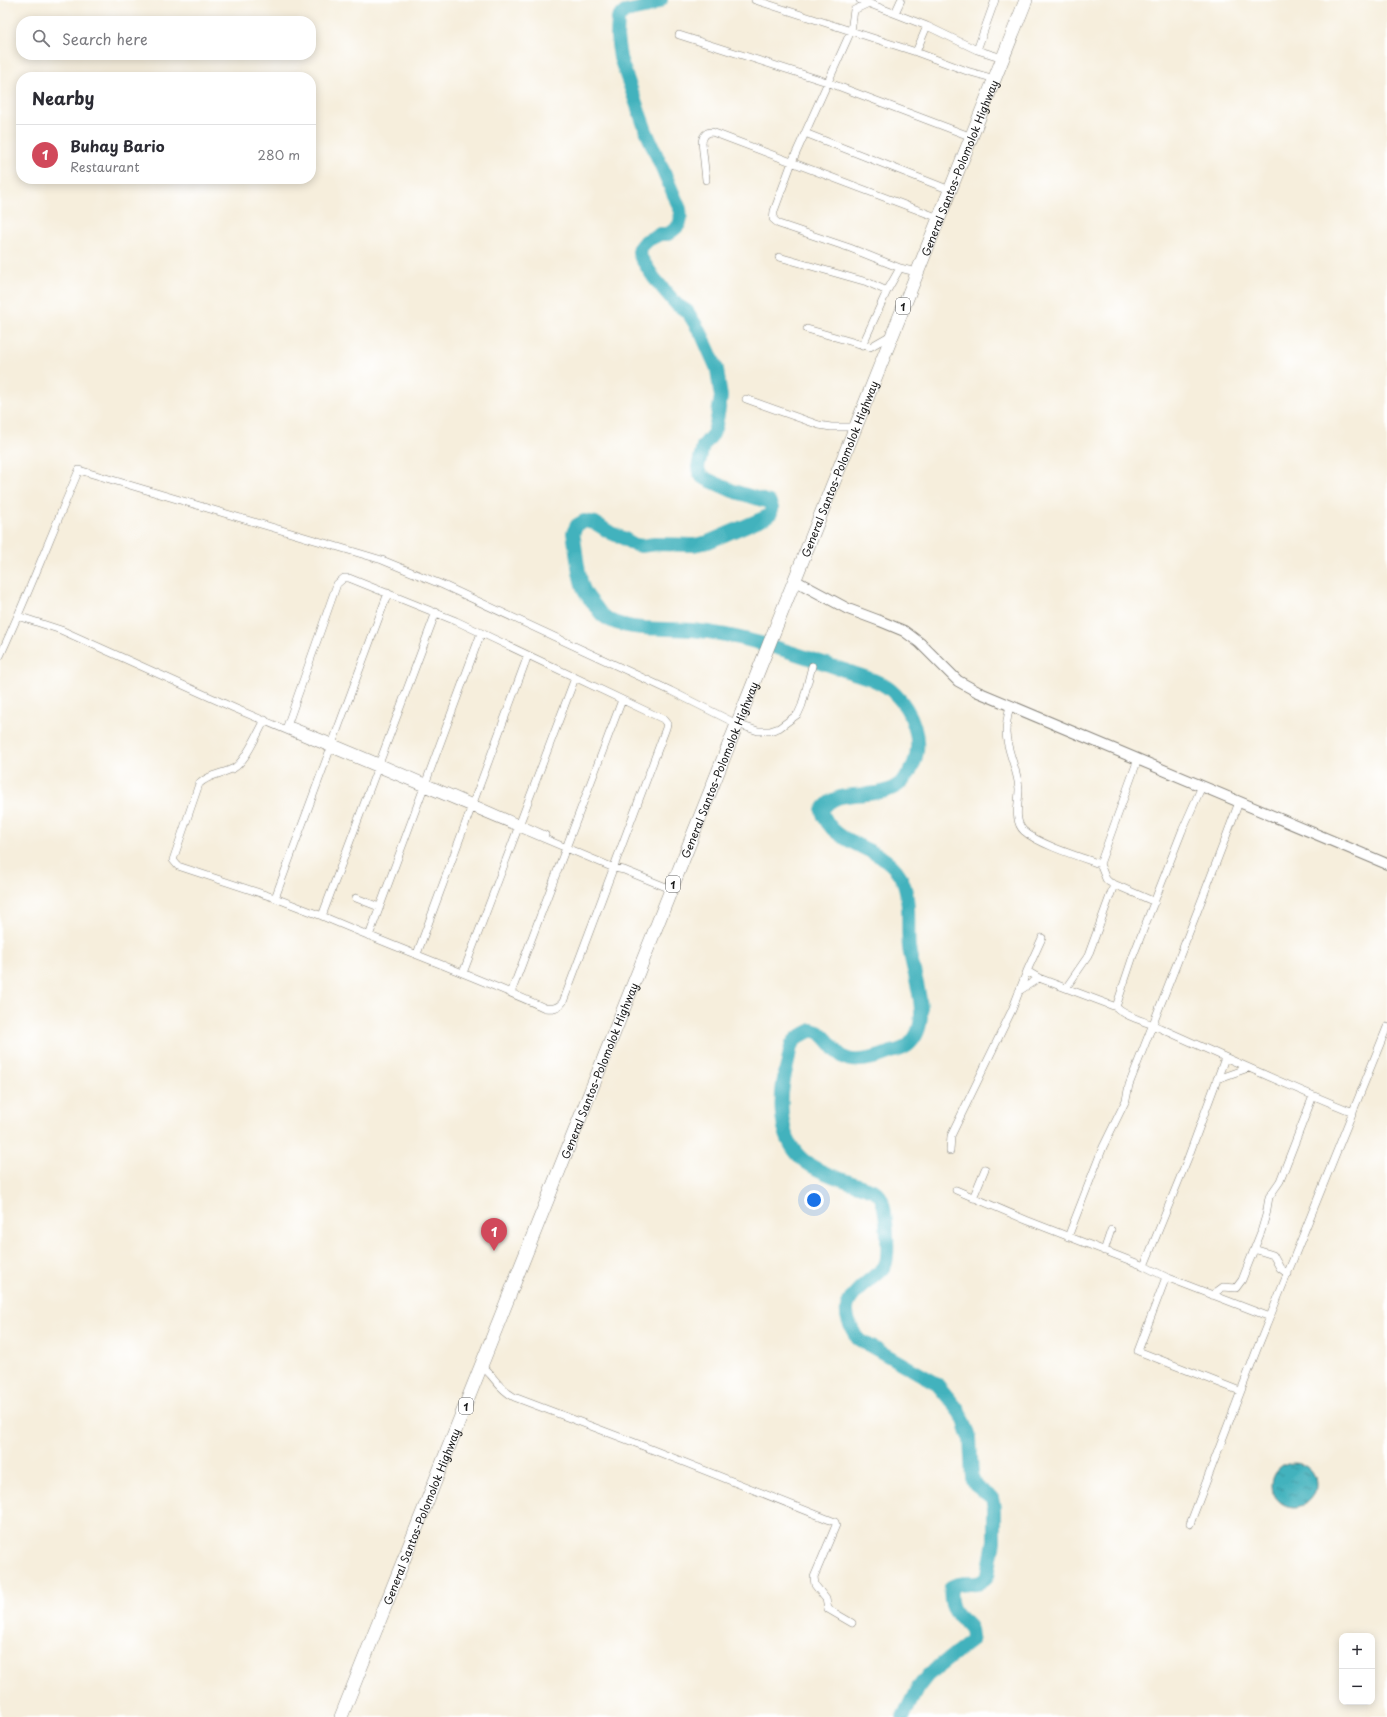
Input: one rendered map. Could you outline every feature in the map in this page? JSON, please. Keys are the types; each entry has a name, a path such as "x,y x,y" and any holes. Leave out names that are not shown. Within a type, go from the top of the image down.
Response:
{"highway":[{"name":"General Santos-Polomolok Highway","path":"341,1717 482,1366 916,272 972,137 1026,0"}],"street":[{"path":"755,0 995,79"},
{"path":"860,0 927,26 977,50 1003,58"},
{"path":"895,13 901,0"},
{"path":"977,50 995,0"},
{"path":"869,3 854,10 851,31 792,162 774,212 774,219 780,224 850,248 900,268 916,272"},
{"path":"916,52 927,26"},
{"path":"680,35 827,82 972,137"},
{"path":"706,180 702,142 703,137 709,132 939,218"},
{"path":"805,133 950,190"},
{"path":"779,257 867,282 887,291"},
{"path":"862,346 887,291 900,268"},
{"path":"807,329 862,346 870,347 892,335"},
{"path":"746,399 819,425 831,427 855,427"},
{"path":"0,656 79,470 388,562 443,585 671,691 737,724 758,731 770,731 779,728 798,714 802,705 812,666"},
{"path":"265,720 239,764 231,769 208,778 199,784 173,860 178,866 275,898 322,916 545,1008 556,1008 563,1002 667,724 663,718 436,612 349,578 339,580 337,584 287,726"},
{"path":"794,580 848,609 880,620 904,631 920,643 958,681 978,692 1387,864"},
{"path":"275,898 388,592"},
{"path":"322,916 436,612"},
{"path":"18,616 61,630 74,632 103,647 265,720 287,726"},
{"path":"369,936 481,633"},
{"path":"417,954 492,748 528,655"},
{"path":"463,973 575,678"},
{"path":"511,993 622,700"},
{"path":"1010,705 1006,732 1019,788 1017,814 1021,828 1037,839 1066,852 1100,864"},
{"path":"235,706 287,726 425,784 567,847 671,889"},
{"path":"1138,759 1100,864 1106,879 1114,885 1155,902"},
{"path":"1116,1008 1133,956 1182,831 1202,786"},
{"path":"1068,1237 1103,1147 1126,1100 1129,1085 1152,1024 1201,905 1239,802"},
{"path":"1066,988 1088,956 1114,885"},
{"path":"356,898 379,908"},
{"path":"950,1151 951,1136 1012,1010 1042,938"},
{"path":"1027,971 1039,978 1116,1008 1128,1015 1152,1024 1225,1058 1353,1112"},
{"path":"1019,991 1039,978"},
{"path":"1190,1524 1240,1391 1387,1027"},
{"path":"1144,1266 1188,1158 1225,1058"},
{"path":"1217,1079 1248,1068"},
{"path":"1212,1295 1223,1287 1237,1287 1254,1249 1266,1215 1269,1197 1280,1181 1313,1096"},
{"path":"973,1198 985,1169"},
{"path":"956,1190 1068,1237 1144,1266 1166,1277 1270,1317"},
{"path":"1104,1251 1111,1230"},
{"path":"1254,1249 1273,1255 1280,1268 1288,1274"},
{"path":"1166,1277 1138,1351 1240,1391"},
{"path":"482,1366 489,1372 501,1389 514,1397 682,1461 835,1522 836,1524 814,1577 814,1582 826,1599 828,1609 852,1623"}],"water":[{"path":"1294,1463 1306,1467 1312,1473 1316,1485 1312,1497 1306,1503 1294,1507 1282,1503 1276,1497 1272,1485 1276,1473 1282,1467"}],"waterway":[{"path":"661,0 648,7 625,12 618,18 617,37 620,58 646,131 681,214 678,227 668,234 660,234 646,241 640,247 639,252 641,258 654,278 677,305 687,311 702,335 717,369 721,397 713,434 703,446 698,467 699,472 702,477 733,491 769,502 772,508 771,513 766,517 708,542 694,545 655,544 641,546 633,544 595,523 584,521 577,525 573,533 580,578 585,592 602,615 612,621 634,627 711,632 750,640 788,651 864,677 878,682 890,689 901,701 911,717 914,726 917,744 916,754 914,763 905,779 894,788 881,792 841,797 830,802 822,811 828,824 837,833 849,841 886,860 896,870 903,882 908,906 909,948 920,999 920,1025 915,1037 907,1046 877,1057 861,1060 847,1059 839,1053 820,1033 812,1030 804,1034 796,1039 791,1046 785,1074 782,1100 784,1126 788,1138 802,1159 827,1174 875,1191 880,1196 883,1203 887,1232 887,1252 885,1265 883,1269 863,1285 851,1299 847,1312 848,1320 852,1329 858,1339 936,1383 956,1407 964,1420 970,1438 972,1478 975,1485 992,1498 994,1508 994,1541 988,1575 980,1582 961,1583 951,1587 952,1606 958,1616 970,1627 972,1635 971,1641 928,1675 917,1689 903,1717"}],"place":[{"name":"Buhay Bario","path":"494,1251"}]}
